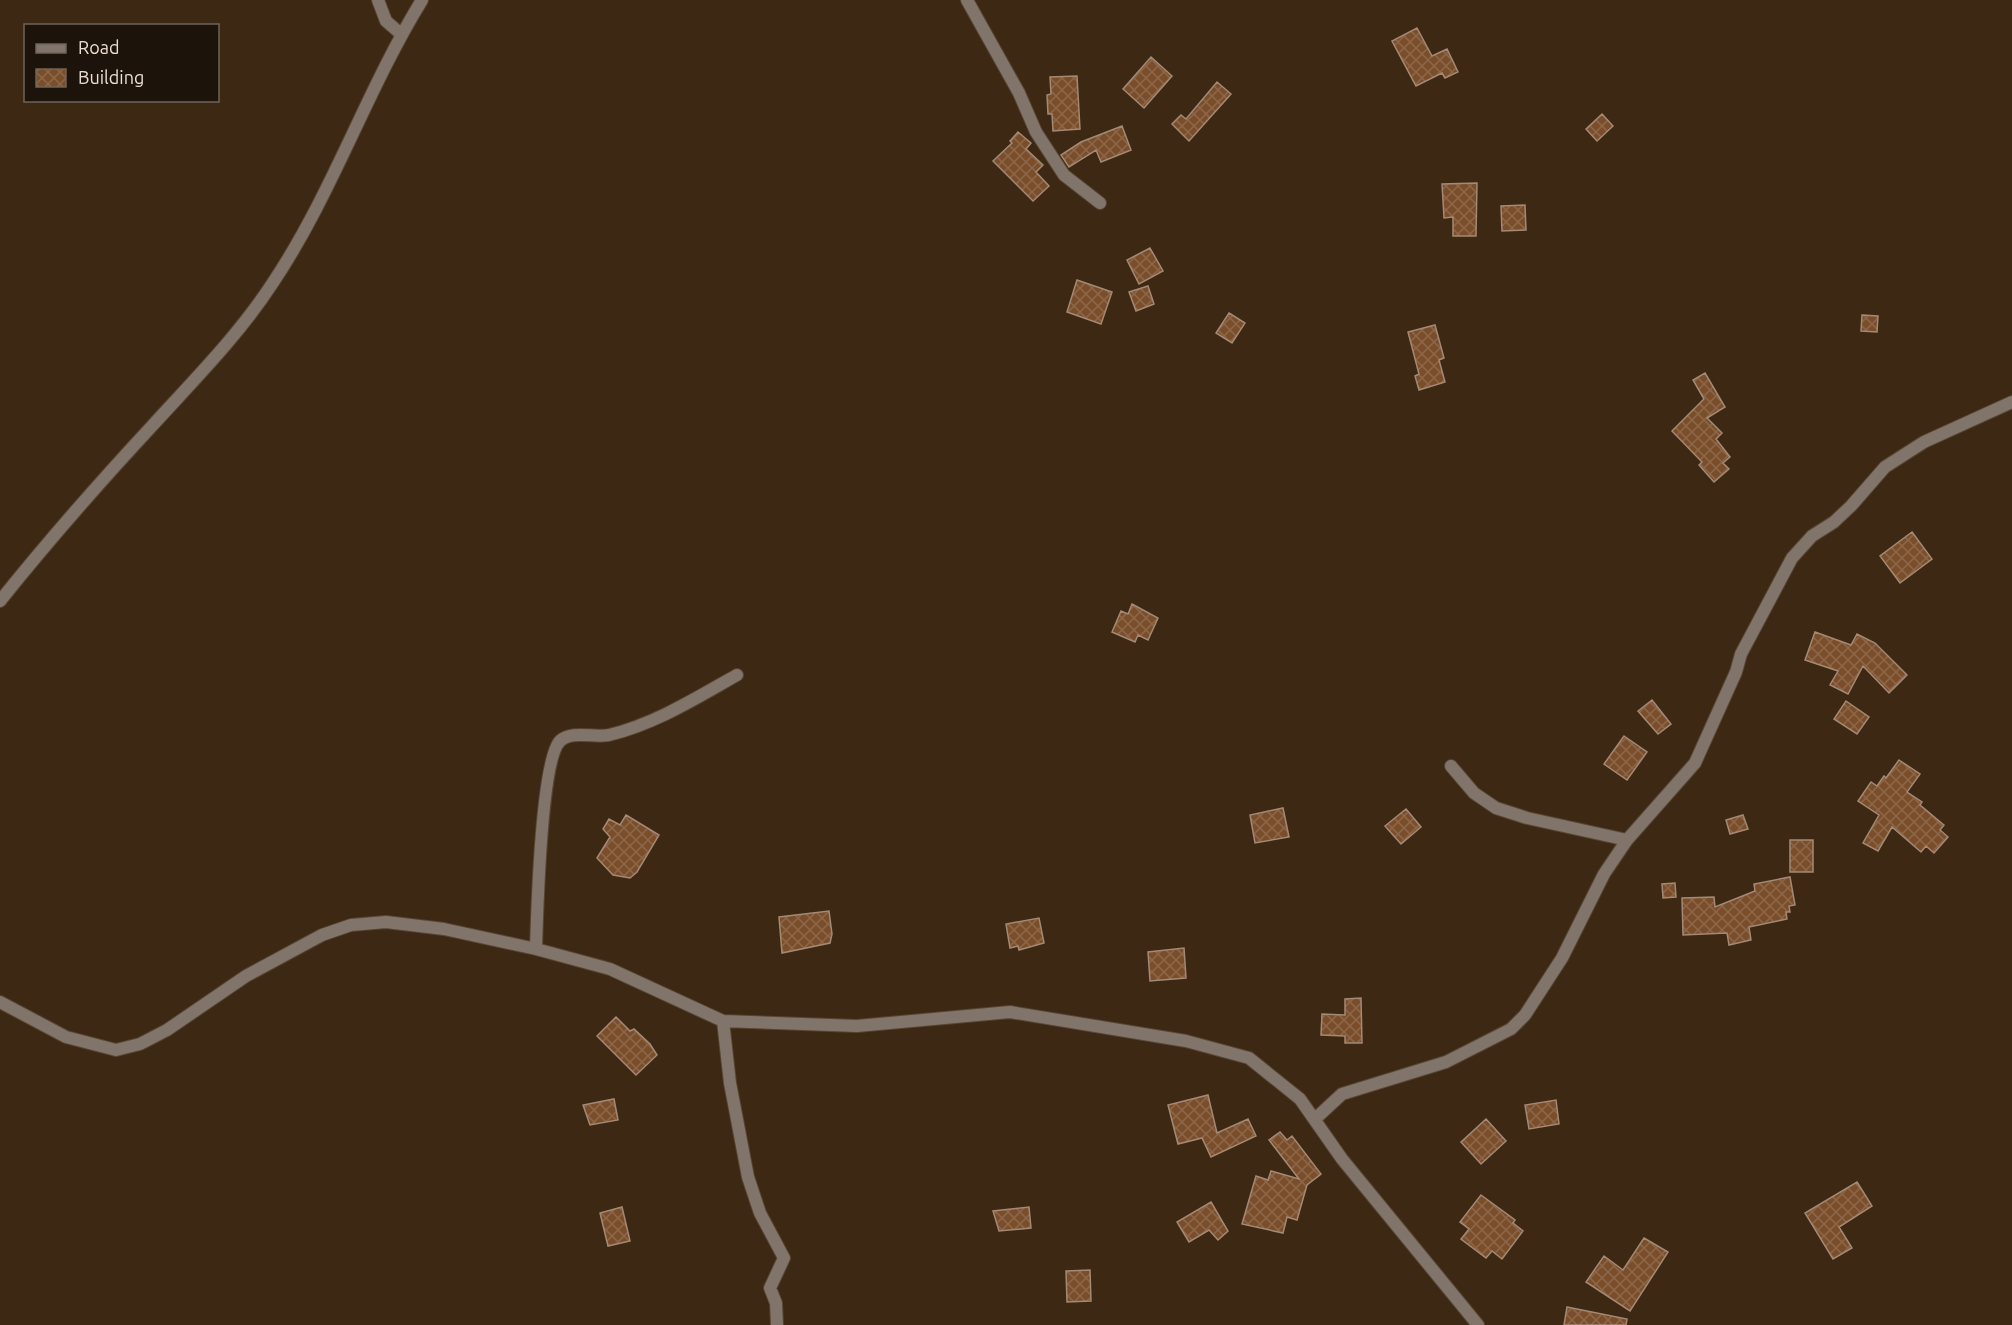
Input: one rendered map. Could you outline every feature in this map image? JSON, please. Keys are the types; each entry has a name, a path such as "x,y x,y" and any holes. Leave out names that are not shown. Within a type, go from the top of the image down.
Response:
{"street":[{"path":"378,0 386,21 401,34"},
{"path":"0,601 60,526 217,355 272,285 321,199 401,34 423,0"},
{"path":"967,0 1019,93 1036,132 1064,175 1100,203"},
{"path":"1315,1119 1342,1094 1446,1062 1511,1029 1541,994 1604,874 1627,840 1695,763 1736,672 1741,654 1792,558 1812,536 1834,522 1851,506 1884,467 1924,442 2012,402"},
{"path":"536,949 538,864 548,786 555,750 560,741 573,735 607,735 641,725 677,709 737,675"},
{"path":"1451,766 1474,793 1496,808 1527,818 1627,840"},
{"path":"0,1002 66,1037 117,1050 140,1044 167,1030 246,976 322,935 351,925 386,922 444,929 536,949 610,969 723,1021 857,1026 1010,1011 1186,1041 1249,1058 1300,1099 1342,1159 1478,1325"},
{"path":"723,1021 730,1083 748,1177 760,1213 783,1258 770,1288 776,1303 777,1325"}],"building":[{"path":"1417,28 1432,56 1447,49 1458,72 1445,78 1442,73 1416,86 1392,41"},
{"path":"1151,57 1172,76 1144,108 1123,89"},
{"path":"1077,76 1080,129 1053,131 1052,114 1048,114 1047,95 1051,94 1050,77"},
{"path":"1217,82 1231,94 1189,141 1172,124 1181,115 1186,119"},
{"path":"1602,114 1613,126 1597,141 1586,129"},
{"path":"1122,126 1131,150 1101,162 1096,150 1069,167 1061,155 1081,142"},
{"path":"1018,132 1031,143 1026,149 1043,165 1036,172 1049,186 1033,201 993,161 1012,143 1010,141"},
{"path":"1477,183 1476,236 1453,236 1453,217 1444,218 1442,184"},
{"path":"1525,205 1526,230 1502,231 1501,206"},
{"path":"1150,248 1163,271 1139,284 1127,260"},
{"path":"1077,280 1112,292 1101,324 1067,312"},
{"path":"1148,286 1154,304 1136,311 1129,292"},
{"path":"1229,313 1245,323 1232,343 1216,333"},
{"path":"1862,315 1878,316 1877,332 1861,331"},
{"path":"1435,325 1444,358 1439,360 1445,382 1419,390 1415,376 1419,374 1408,332"},
{"path":"1705,373 1725,407 1707,418 1722,433 1716,439 1730,457 1723,463 1729,469 1714,482 1699,465 1702,462 1672,431 1704,399 1693,380"},
{"path":"1912,532 1932,559 1900,583 1880,556"},
{"path":"1132,604 1158,618 1148,640 1138,635 1135,642 1112,632 1121,611 1128,614"},
{"path":"1815,632 1851,645 1857,634 1875,643 1907,675 1889,693 1863,666 1848,694 1830,685 1838,671 1805,660"},
{"path":"1652,700 1671,724 1658,734 1638,711"},
{"path":"1846,701 1869,717 1857,734 1834,719"},
{"path":"1624,736 1647,752 1627,780 1604,764"},
{"path":"1899,760 1920,774 1907,792 1922,802 1920,805 1944,825 1940,830 1948,837 1934,853 1926,846 1921,852 1892,827 1878,851 1863,843 1879,815 1858,801 1871,782 1877,786"},
{"path":"1283,808 1289,837 1255,843 1250,815"},
{"path":"1406,809 1421,827 1401,844 1385,826"},
{"path":"626,815 659,835 637,872 630,878 613,875 597,858 610,837 603,829 609,819 620,825"},
{"path":"1743,815 1748,829 1730,834 1726,820"},
{"path":"1790,840 1813,840 1813,872 1790,872"},
{"path":"1790,877 1795,905 1789,906 1790,912 1786,912 1787,919 1749,927 1751,940 1729,945 1727,933 1683,935 1682,898 1714,897 1715,907 1755,891 1754,884"},
{"path":"1675,883 1676,897 1663,898 1662,884"},
{"path":"829,911 832,934 830,943 782,953 779,917"},
{"path":"1039,918 1044,943 1019,950 1018,946 1010,948 1006,924"},
{"path":"1184,948 1186,978 1150,981 1148,952"},
{"path":"1361,998 1362,1043 1345,1043 1345,1036 1321,1035 1322,1014 1345,1015 1345,999"},
{"path":"616,1017 630,1031 634,1029 650,1044 657,1055 636,1075 597,1036"},
{"path":"1208,1095 1217,1133 1248,1119 1256,1136 1211,1157 1202,1138 1178,1144 1168,1105"},
{"path":"614,1099 618,1120 590,1125 583,1105"},
{"path":"1556,1100 1559,1124 1529,1129 1525,1105"},
{"path":"1486,1119 1506,1141 1481,1164 1461,1142"},
{"path":"1280,1132 1287,1140 1292,1136 1321,1174 1307,1185 1297,1220 1287,1217 1283,1233 1242,1224 1256,1176 1268,1180 1271,1171 1299,1179 1269,1140"},
{"path":"1857,1182 1872,1206 1839,1227 1852,1248 1833,1259 1805,1213"},
{"path":"1481,1195 1515,1220 1513,1223 1523,1231 1502,1259 1492,1251 1486,1258 1461,1239 1469,1229 1460,1222"},
{"path":"1211,1202 1228,1231 1218,1240 1209,1230 1189,1242 1177,1222"},
{"path":"622,1207 630,1241 608,1246 600,1213"},
{"path":"1029,1207 1031,1228 999,1231 993,1211"},
{"path":"1644,1238 1668,1252 1630,1311 1586,1282 1604,1256 1623,1270"},
{"path":"1090,1270 1091,1301 1067,1302 1066,1271"},
{"path":"1567,1307 1627,1319 1626,1325 1564,1325"}]}
